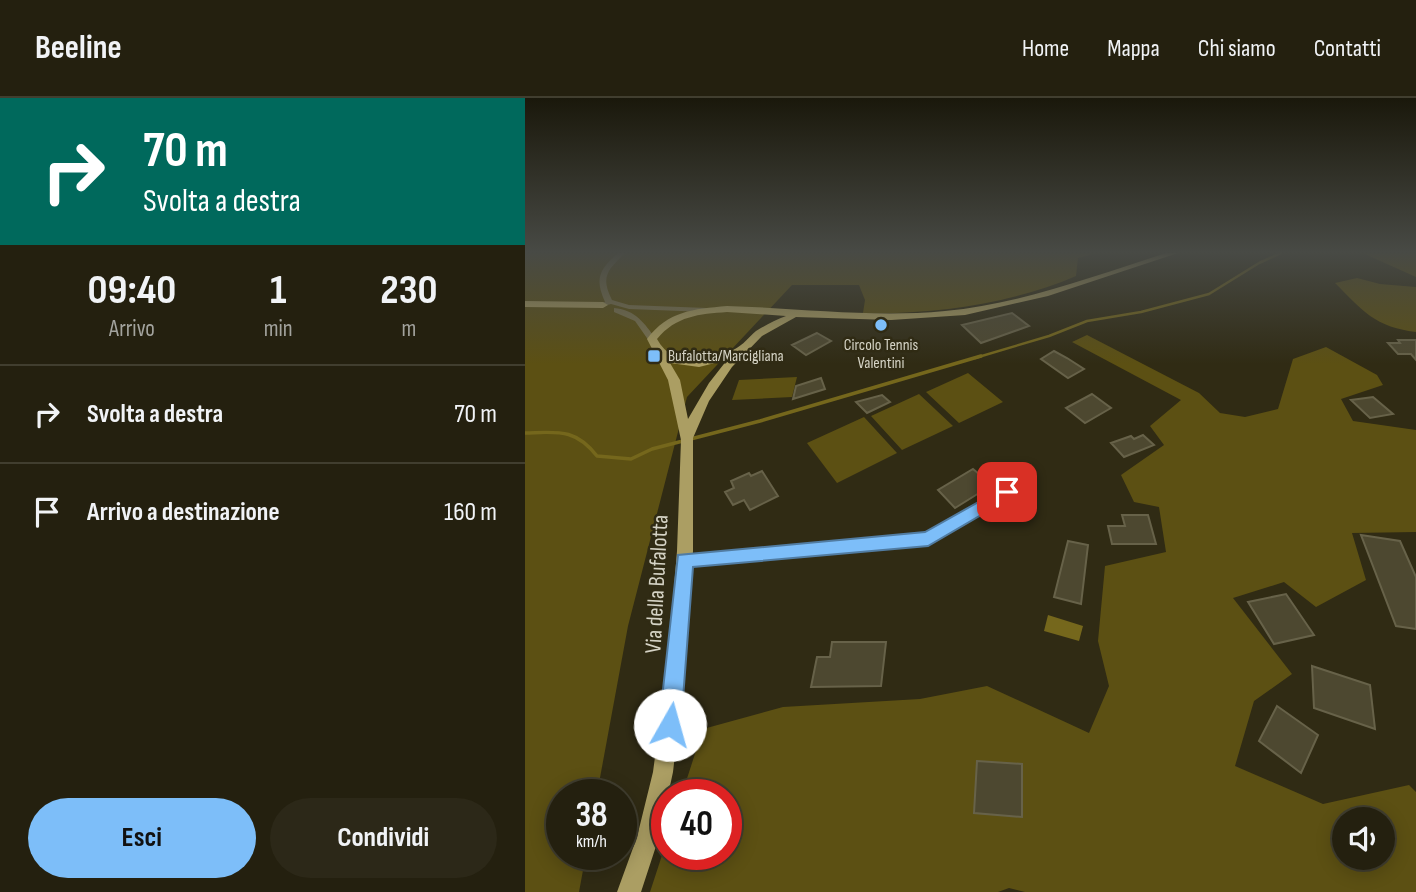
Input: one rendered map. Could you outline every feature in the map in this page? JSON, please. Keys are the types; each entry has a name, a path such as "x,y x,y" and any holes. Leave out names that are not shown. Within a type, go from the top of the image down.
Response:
{"street":[{"path":"603,290 606,303"},
{"path":"525,304 606,303 627,307 901,317 970,311 1052,290"},
{"path":"606,303 638,319 652,339 658,328 669,320 707,310"},
{"path":"737,311 758,319 761,327 757,337"},
{"name":"Via della Bufalotta","path":"687,440 704,395 757,337 782,320 813,315"},
{"name":"Via della Bufalotta","path":"629,892 648,837 662,779 677,659 684,560 687,440 677,389 652,339"},
{"path":"660,354 678,363 698,365 747,347"},
{"path":"684,560 928,539 1007,492"}],"shaded area":[{"path":"525,290 787,290 687,397 628,626 600,779 546,779 546,870 583,870 579,892 525,892"},
{"path":"861,290 1038,290 998,301 944,310 863,313 865,300"},
{"path":"1342,290 1416,290 1416,332 1380,322"},
{"path":"1087,335 1199,393 1220,413 1245,417 1278,409 1293,359 1326,347 1377,375 1383,385 1341,399 1353,421 1416,430 1416,532 1352,533 1366,580 1316,607 1284,582 1233,598 1292,674 1254,701 1235,766 1323,804 1409,785 1416,792 1416,892 1025,892 1009,888 998,892 650,892 657,870 742,870 742,779 687,779 703,729 783,707 920,699 987,686 1089,733 1109,686 1098,641 1105,566 1166,552 1159,507 1134,502 1121,475 1164,445 1150,426 1181,400 1072,342","holes":["977,761 1022,765 1022,817 974,813"]},
{"path":"968,373 1003,402 959,423 926,392"},
{"path":"797,377 792,397 732,400 739,380"},
{"path":"919,394 953,426 902,450 871,416"},
{"path":"864,417 897,453 837,483 807,443"},
{"path":"1048,615 1083,626 1079,641 1044,631"}],"building":[{"path":"1012,313 1029,326 981,343 962,325"},
{"path":"817,333 831,341 806,355 792,345"},
{"path":"1398,340 1416,340 1416,360 1411,354 1398,354 1388,343 1400,343"},
{"path":"1054,351 1084,369 1068,378 1041,359"},
{"path":"821,378 825,389 793,399 796,386"},
{"path":"1092,394 1111,408 1085,423 1066,408"},
{"path":"882,395 890,402 867,413 856,402"},
{"path":"1373,397 1393,414 1370,418 1351,400"},
{"path":"1143,435 1154,445 1124,457 1111,443 1131,436 1134,439"},
{"path":"973,469 992,485 955,508 938,490"},
{"path":"762,471 778,496 750,510 744,500 733,505 725,492 734,488 731,481"},
{"path":"1122,515 1148,515 1156,544 1112,544 1108,526 1125,526"},
{"path":"1361,535 1400,541 1416,577 1416,629 1396,626"},
{"path":"1068,541 1088,545 1081,604 1054,597"},
{"path":"1286,594 1314,635 1274,644 1248,602"},
{"path":"832,642 886,642 881,686 811,687 817,657 830,657"},
{"path":"1312,666 1370,685 1375,729 1314,708"},
{"path":"1277,706 1318,735 1301,773 1259,741"},
{"path":"977,761 1022,764 1022,817 974,813"}],"waterway":[{"path":"975,358 1049,336 1087,321 1141,312 1215,290"},
{"path":"525,433 565,434 581,440 597,456 631,459 652,449 760,421 981,356"}],"place":[{"name":"Circolo Tennis Valentini","path":"881,325"},
{"name":"Bufalotta/Marcigliana","path":"654,356"}],"route":[{"path":"670,725 684,560 928,539 1007,492"}]}
